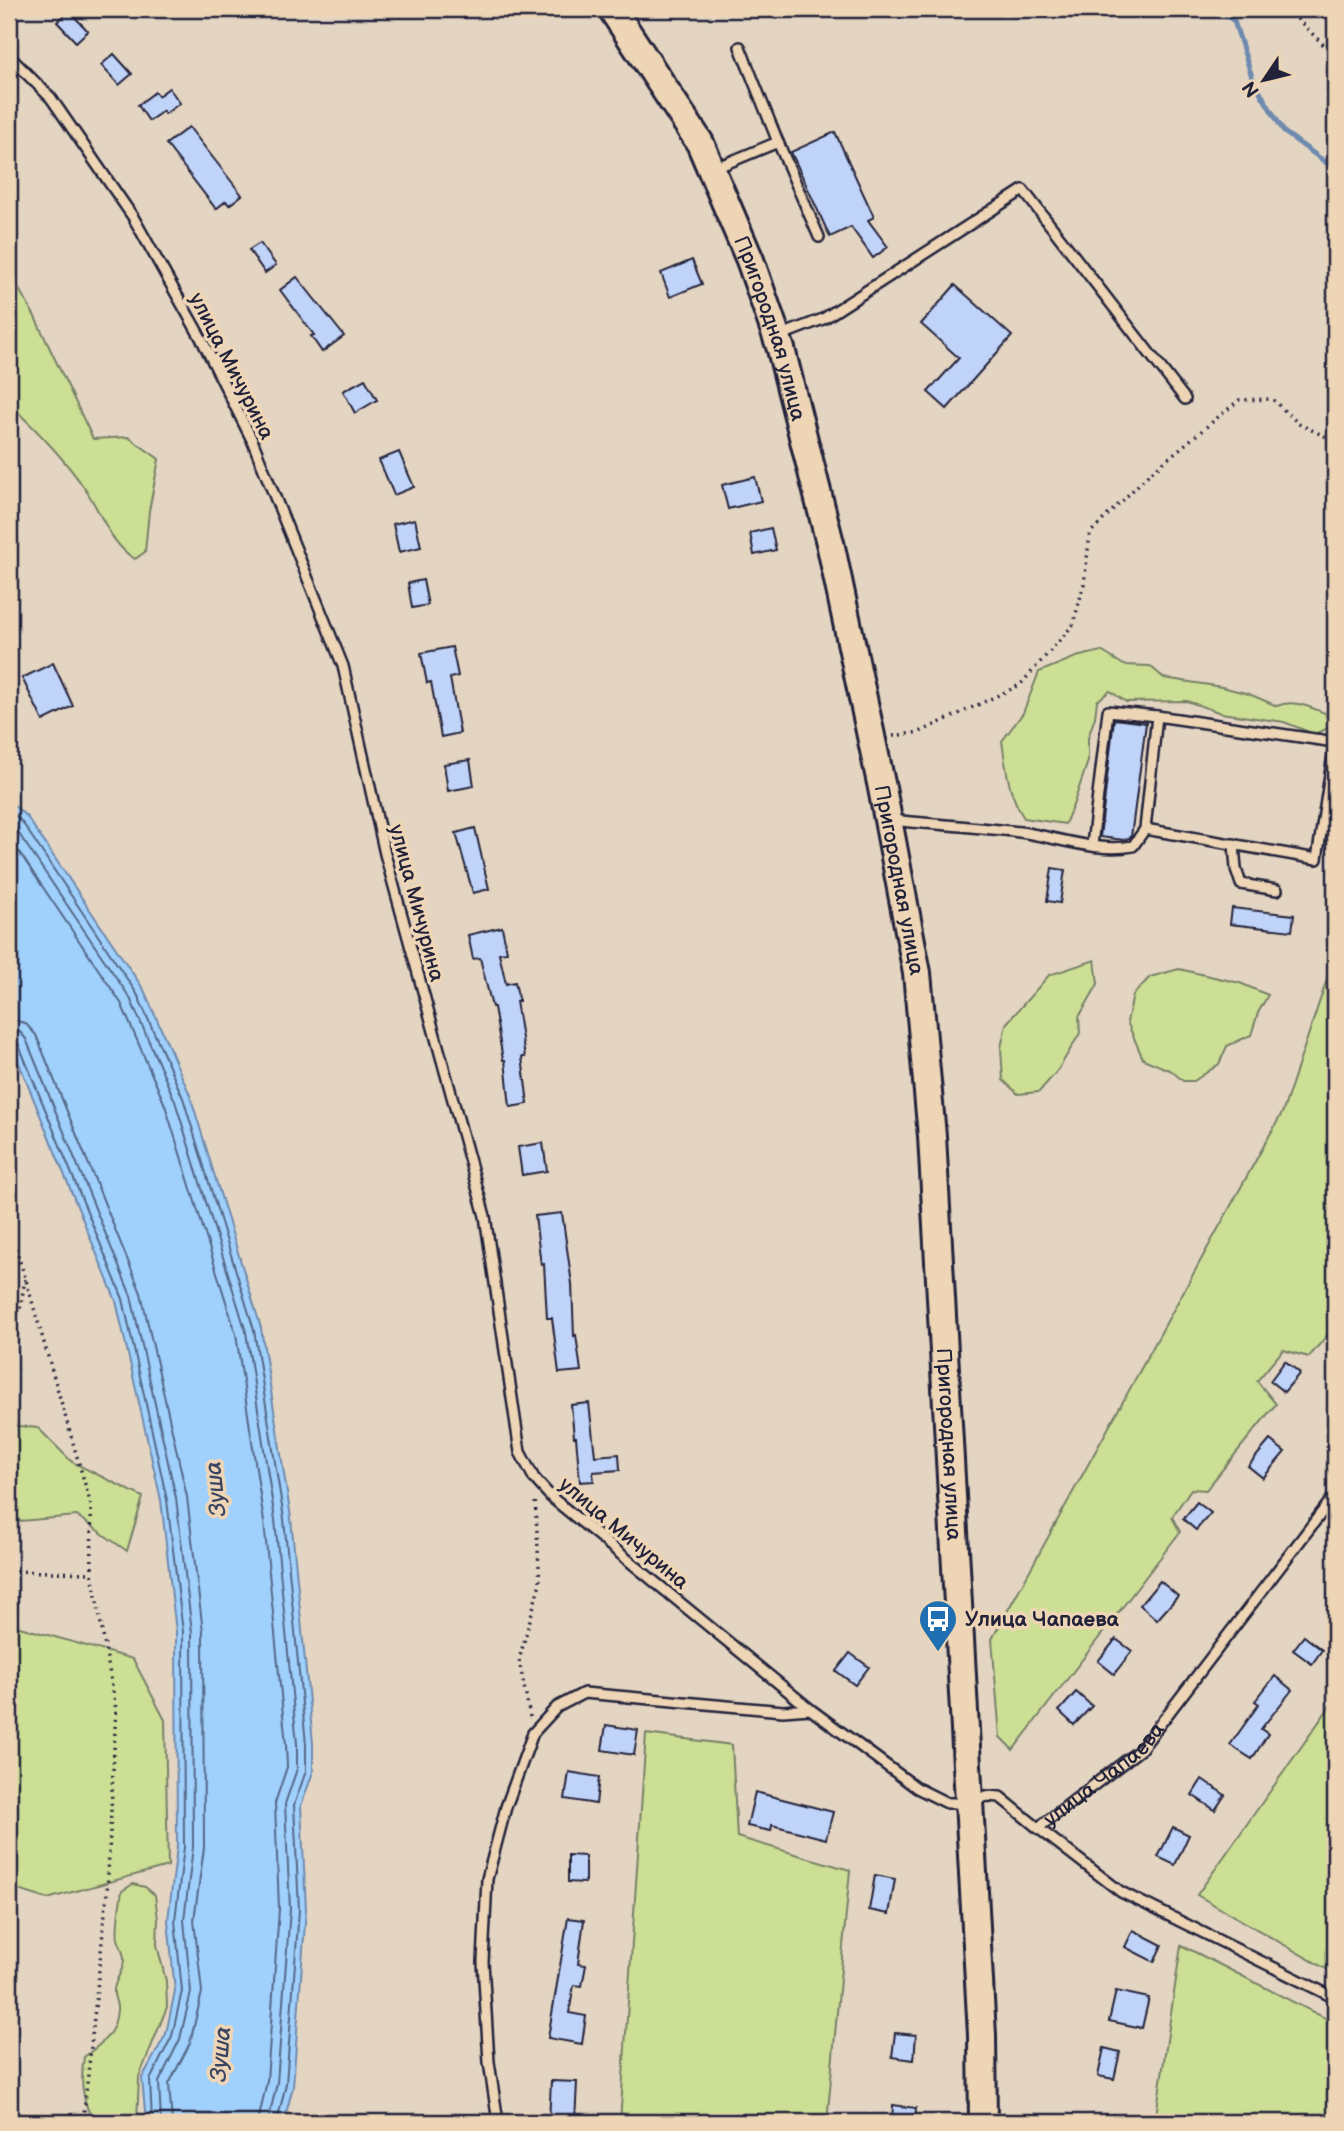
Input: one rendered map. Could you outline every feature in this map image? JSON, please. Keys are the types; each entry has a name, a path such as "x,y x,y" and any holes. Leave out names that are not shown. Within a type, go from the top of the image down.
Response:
{"street":[{"name":"Пригородная улица","path":"612,9 700,143 750,260 777,337 831,547 872,739 917,973 932,1136 967,1803"},
{"path":"967,1803 982,2035 983,2122"}],"lane":[{"path":"740,47 819,237"},
{"name":"улица Мичурина","path":"9,56 51,98 133,216 201,338 252,440 343,666 385,854 485,1216 520,1452 534,1478 551,1497 810,1709 917,1788 947,1803 967,1803"},
{"path":"712,170 778,142"},
{"path":"777,337 823,319 1023,190 1185,399"},
{"path":"1092,845 1108,711 1335,742 1317,859 1145,829"},
{"path":"888,820 1021,832 1092,845 1124,848 1133,846 1145,829 1157,716"},
{"path":"1234,845 1236,869 1241,884 1277,890"},
{"name":"улица Чапаева","path":"967,1803 986,1796 1000,1797 1038,1828 1141,1749 1335,1495"},
{"path":"498,2122 489,2062 484,1962 487,1879 506,1807 533,1733 556,1707 584,1693 783,1711 810,1709"},
{"path":"1038,1828 1121,1892 1335,1998"}],"path":[{"path":"1287,9 1335,56"},
{"path":"872,739 920,732 1020,685 1073,625 1084,584 1090,533 1149,474 1239,400 1272,399 1299,424 1335,441"},
{"path":"9,1228 90,1506 92,1573 116,1709 107,1894 83,2122"},
{"path":"9,1326 20,1310 25,1277"},
{"path":"533,1733 519,1660 541,1583 534,1478"},
{"path":"9,1571 92,1573"}],"green space":[{"path":"9,272 34,315 93,439 128,437 159,459 149,511 145,552 135,559 112,536 77,477 9,404"},
{"path":"1101,651 1124,665 1150,666 1164,678 1222,687 1249,694 1277,706 1289,703 1307,706 1325,713 1331,727 1314,734 1284,722 1221,713 1187,701 1126,702 1110,691 1097,701 1088,738 1088,761 1065,824 1024,818 1011,790 1002,741 1023,713 1039,672 1076,657"},
{"path":"1335,955 1335,1326 1309,1357 1283,1350 1257,1381 1276,1404 1206,1490 1191,1489 1172,1517 1180,1532 1013,1750 1000,1737 992,1639 1283,1111"},
{"path":"1095,960 1098,984 1079,1017 1080,1033 1058,1070 1039,1092 1018,1094 1003,1080 1001,1048 1006,1024 1049,975"},
{"path":"1179,969 1240,983 1268,995 1258,1013 1251,1035 1227,1046 1219,1064 1194,1081 1183,1081 1172,1071 1143,1059 1127,1022 1133,995 1150,977"},
{"path":"9,1425 38,1428 72,1462 143,1497 127,1551 77,1516 9,1522"},
{"path":"9,1624 133,1659 165,1720 168,1866 47,1899 9,1887"},
{"path":"1335,1699 1335,1974 1197,1895"},
{"path":"646,1734 732,1745 737,1837 850,1870 827,2122 620,2122"},
{"path":"133,1884 145,1887 155,1895 157,1945 166,1981 167,2007 139,2077 137,2122 95,2122 87,2108 83,2091 84,2057 106,2038 116,2019 114,1990 124,1960 118,1939 119,1908 122,1891"},
{"path":"1181,1945 1335,2023 1335,2122 1155,2122"}],"water":[{"name":"Зуша","path":"9,801 27,817 144,990 190,1095 261,1328 291,1518 313,1743 313,1772 301,1806 306,1909 293,2086 284,2122 146,2122 142,2078 166,2034 175,1991 168,1920 177,1846 176,1632 161,1500 116,1301 9,1039"}],"building":[{"path":"69,11 88,31 76,42 57,22"},
{"path":"114,54 132,74 119,85 101,65"},
{"path":"169,88 180,103 149,121 138,105 155,92 158,96"},
{"path":"189,127 242,195 229,205 226,201 216,209 166,144"},
{"path":"835,132 874,217 868,220 888,247 873,258 851,227 830,237 791,152"},
{"path":"260,243 276,265 265,273 249,250"},
{"path":"692,260 702,284 670,297 661,273"},
{"path":"297,277 344,336 322,352 311,336 314,335 280,290"},
{"path":"955,285 1012,336 947,409 928,392 959,358 921,324"},
{"path":"365,379 377,400 355,413 343,391"},
{"path":"399,452 414,487 394,495 379,460"},
{"path":"755,477 761,501 728,509 722,485"},
{"path":"415,519 421,547 399,552 393,524"},
{"path":"771,528 776,550 754,555 750,533"},
{"path":"423,580 428,605 412,608 408,583"},
{"path":"452,647 458,676 450,678 460,733 441,737 431,682 427,683 421,653"},
{"path":"53,663 73,706 43,721 22,678"},
{"path":"1114,719 1146,723 1131,837 1124,840 1100,837"},
{"path":"470,760 474,786 448,791 444,764"},
{"path":"475,828 489,889 473,893 456,833"},
{"path":"1052,868 1065,870 1060,903 1047,901"},
{"path":"1232,908 1294,915 1292,931 1230,924"},
{"path":"502,927 507,952 499,953 506,984 515,982 519,1001 516,1001 525,1057 522,1057 528,1104 510,1107 505,1060 494,1007 480,958 473,959 468,935"},
{"path":"543,1143 547,1171 522,1175 518,1147"},
{"path":"562,1213 572,1284 574,1336 576,1335 581,1371 559,1373 552,1318 547,1318 544,1264 541,1265 535,1216"},
{"path":"1285,1361 1300,1373 1284,1392 1270,1381"},
{"path":"589,1403 595,1456 619,1454 620,1470 593,1472 594,1481 580,1482 571,1405"},
{"path":"1270,1440 1285,1452 1263,1478 1248,1466"},
{"path":"1197,1502 1211,1513 1196,1530 1183,1519"},
{"path":"1160,1581 1178,1596 1157,1620 1140,1605"},
{"path":"1304,1636 1322,1650 1312,1664 1293,1650"},
{"path":"1116,1639 1132,1651 1114,1674 1098,1661"},
{"path":"850,1653 869,1667 855,1685 836,1671"},
{"path":"1275,1676 1292,1690 1261,1729 1268,1734 1252,1759 1230,1745 1259,1704 1255,1701"},
{"path":"1076,1692 1092,1706 1074,1725 1059,1711"},
{"path":"606,1725 638,1730 634,1755 602,1750"},
{"path":"569,1772 599,1777 596,1804 565,1799"},
{"path":"1202,1779 1225,1795 1215,1810 1192,1795"},
{"path":"755,1792 833,1812 826,1839 772,1825 771,1831 747,1826"},
{"path":"1173,1827 1189,1835 1175,1865 1158,1857"},
{"path":"568,1855 585,1856 585,1883 568,1882"},
{"path":"875,1875 895,1879 889,1914 869,1910"},
{"path":"568,1918 584,1920 578,1964 586,1965 582,1986 574,1985 569,2013 586,2016 582,2044 548,2038"},
{"path":"1133,1930 1162,1945 1154,1962 1125,1947"},
{"path":"1116,1991 1149,1998 1142,2028 1109,2021"},
{"path":"895,2033 916,2035 914,2060 892,2057"},
{"path":"1104,2048 1120,2052 1114,2079 1098,2076"},
{"path":"551,2081 577,2082 575,2122 549,2122"},
{"path":"893,2105 916,2108 915,2122 892,2120"}],"waterway":[{"path":"1161,9 1166,12 1219,10 1234,21 1253,80 1284,132 1335,169"}],"place":[{"name":"Улица Чапаева","path":"938,1653"}]}
